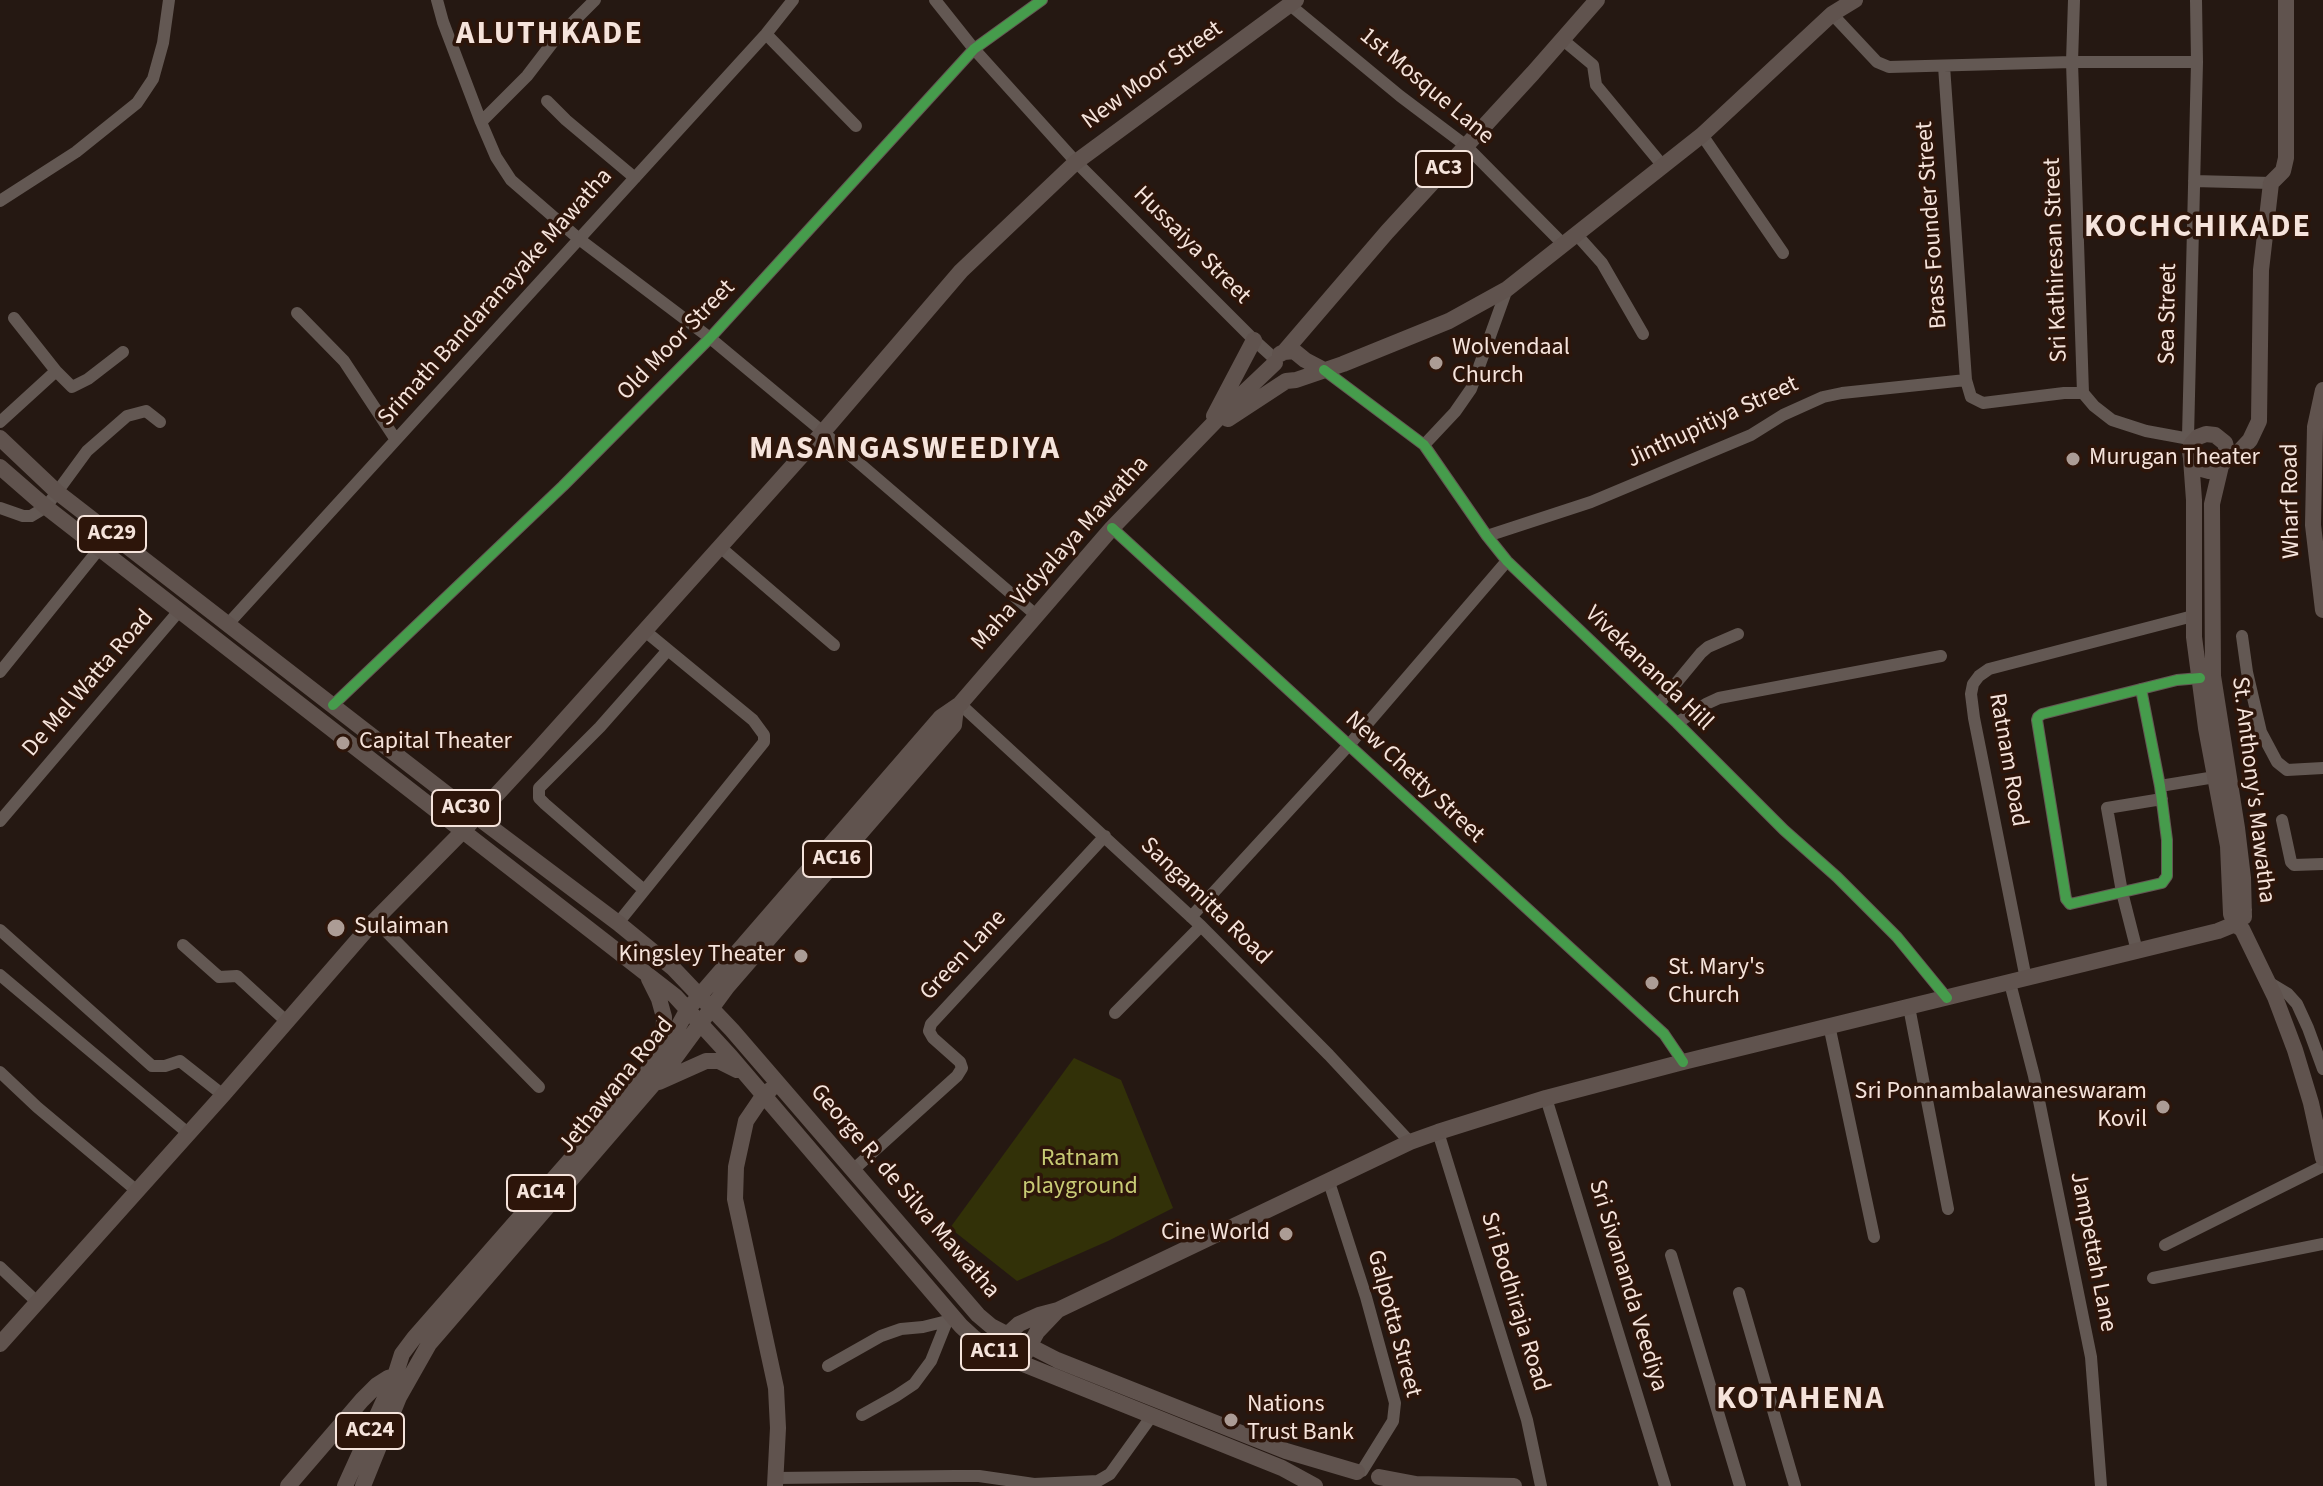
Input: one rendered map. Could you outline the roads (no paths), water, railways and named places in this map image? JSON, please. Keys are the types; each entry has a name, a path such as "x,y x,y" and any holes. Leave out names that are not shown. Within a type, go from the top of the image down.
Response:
{"main road":[{"name":"AC3","path":"1278,358 1597,0"},
{"name":"Maha Vidyalaya Mawatha","path":"1204,435 1293,380 1449,321 1507,289 1702,135 1832,14 1855,0"},
{"path":"2224,458 2222,440 2215,435 2192,439 2191,445 2191,458 2198,468 2216,470 2259,411 2261,270 2271,183 2283,171 2286,158 2286,0"},
{"name":"New Moor Street","path":"0,1344 189,1134 375,920 477,816 645,631 823,432 961,271 1076,162 1293,2"},
{"path":"1204,435 1254,340"},
{"path":"1305,360 1306,370 1293,380 1278,376 1278,358 1299,353 1305,360 1324,370"},
{"name":"Maha Vidyalaya Mawatha","path":"705,1002 954,725 958,706 1112,528 1278,358"},
{"name":"Wharf Road","path":"2323,390 2315,427 2313,525 2323,610"},
{"name":"AC29","path":"0,438 57,492 228,624"},
{"name":"St. Anthony's Mawatha","path":"2191,458 2194,500 2193,616 2215,777 2228,846 2229,900 2238,927"},
{"name":"St. Anthony's Mawatha","path":"2224,458 2212,504 2213,676 2243,878 2244,910 2238,927"},
{"name":"AC29","path":"0,467 46,507 211,636"},
{"name":"AC30","path":"228,624 618,923 673,968 705,1002"},
{"name":"AC30","path":"211,636 645,971 688,1009"},
{"path":"2201,935 2221,920 2229,900"},
{"path":"996,1353 1007,1335 1019,1324 1058,1310 1410,1142 1438,1132 1546,1098 1683,1062 2238,927 2268,982 2295,1050 2323,1158"},
{"path":"645,971 664,1017 663,1054"},
{"name":"Jethawana Road","path":"401,1378 402,1354 414,1338 663,1054 688,1009 705,1002"},
{"name":"Jethawana Road","path":"401,1378 669,1066 699,1023 705,1002"},
{"name":"George R. de Silva Mawatha","path":"705,1002 978,1315 991,1326 1029,1347 1286,1451 1360,1471 1382,1482"},
{"name":"George R. de Silva Mawatha","path":"688,1009 951,1320 973,1337 996,1353 1282,1468 1315,1486"},
{"path":"653,1085 706,1061 719,1061 746,1075"},
{"path":"775,1482 778,1428 776,1388 735,1199 736,1167 746,1121 777,1082"},
{"path":"1021,1363 1037,1332 1058,1310"},
{"path":"288,1486 377,1385 388,1378 401,1378"},
{"name":"AC24","path":"345,1486 401,1378"},
{"name":"AC24","path":"363,1486 399,1397 401,1378"},
{"path":"1341,1486 1344,1480 1360,1471"},
{"path":"1382,1482 1514,1486"}],"street":[{"path":"0,201 76,152 137,103 153,79 163,43 169,0"},
{"path":"437,0 481,122 496,157 511,180 579,239 710,338 1036,615"},
{"path":"481,122 595,0"},
{"name":"Srimath Bandaranayake Mawatha","path":"228,624 766,34 793,0"},
{"name":"Hussaiya Street","path":"935,0 974,49 1076,162 1254,340 1278,358"},
{"name":"Old Moor Street","path":"333,705 563,486 710,338 974,49 1042,0"},
{"name":"Sri Kathiresan Street","path":"2074,0 2072,62 2083,393 2112,420 2146,431 2192,439"},
{"name":"Sea Street","path":"2192,439 2196,0"},
{"name":"1st Mosque Lane","path":"1293,2 1400,96 1465,145 1570,239 1602,263 1643,334"},
{"path":"1832,14 1877,62 1889,67 2197,62"},
{"path":"766,34 856,126"},
{"path":"1563,40 1593,65 1596,85 1663,166"},
{"name":"Brass Founder Street","path":"1944,66 1966,380"},
{"path":"547,101 635,178"},
{"path":"1702,135 1783,253"},
{"path":"2194,181 2271,183"},
{"path":"1424,445 1455,412 1471,389 1507,289"},
{"path":"297,313 344,361 396,440"},
{"path":"14,318 72,387 88,379 123,352"},
{"name":"Vivekananda Hill","path":"1324,370 1424,445 1507,561 1784,830 1837,877 1897,937 1947,998"},
{"path":"0,422 56,371"},
{"path":"1966,380 1971,397 1983,403 2083,393"},
{"name":"Jinthupitiya Street","path":"1487,536 1591,502 1751,435 1783,415 1823,397 1966,380"},
{"path":"0,508 31,516 46,507 87,451 127,416 146,411 160,422"},
{"name":"New Chetty Street","path":"1112,528 1664,1034 1683,1062"},
{"path":"720,547 834,645"},
{"path":"0,672 99,549"},
{"path":"1115,1013 1507,561"},
{"name":"De Mel Watta Road","path":"0,821 179,611"},
{"name":"Ratnam Road","path":"2018,981 1974,718 1973,684 1989,669 2193,616"},
{"path":"618,923 764,742 764,735 753,720 645,631"},
{"path":"1658,705 1701,653 1738,634"},
{"path":"2242,636 2261,732 2277,762 2287,770 2323,768"},
{"path":"644,890 545,804 539,798 539,788 600,727 668,650"},
{"path":"1677,723 1719,698 1941,656"},
{"path":"2141,689 2161,792 2167,840 2165,880 2070,904 2066,899 2037,720 2042,714 2141,689 2177,680 2200,678"},
{"name":"Sangamitta Road","path":"958,706 1196,921 1410,1142"},
{"path":"2137,951 2122,892 2107,808 2215,777"},
{"path":"2282,820 2291,862 2294,865 2323,864"},
{"name":"Green Lane","path":"853,1170 957,1076 962,1068 960,1062 933,1038 929,1031 931,1024 1105,836"},
{"path":"375,920 539,1087"},
{"path":"0,930 152,1066 180,1061 223,1095"},
{"path":"183,945 219,977 237,976 286,1021"},
{"path":"0,975 189,1134"},
{"name":"Jampettah Lane","path":"2018,981 2091,1357 2101,1486"},
{"path":"2268,982 2288,994 2297,1004 2323,1069"},
{"path":"1909,1007 1948,1209"},
{"path":"1829,1025 1874,1237"},
{"path":"0,1072 137,1191"},
{"name":"Sri Sivananda Veediya","path":"1546,1098 1665,1486"},
{"name":"Sri Bodhiraja Road","path":"1438,1132 1527,1420 1541,1486"},
{"path":"2165,1245 2323,1166"},
{"name":"Galpotta Street","path":"1329,1182 1366,1297 1395,1403 1393,1421 1360,1471"},
{"path":"2153,1278 2323,1244"},
{"path":"1671,1255 1740,1486"},
{"path":"0,1267 36,1301"},
{"path":"1739,1293 1795,1486"},
{"path":"828,1366 881,1336 951,1320"},
{"path":"862,1415 914,1384 931,1361 951,1320"},
{"path":"775,1482 955,1481 979,1476 998,1483 1083,1484 1110,1474 1151,1417"}],"place":[{"name":"Wolvendaal Church","path":"1436,363"},
{"name":"Murugan Theater","path":"2073,459"},
{"name":"Capital Theater","path":"343,743"},
{"name":"Sulaiman","path":"336,928"},
{"name":"Kingsley Theater","path":"801,956"},
{"name":"St. Mary's Church","path":"1652,983"},
{"name":"Sri Ponnambalawaneswaram Kovil","path":"2163,1107"},
{"name":"Cine World","path":"1286,1234"},
{"name":"Nations Trust Bank","path":"1231,1420"}],"district":[{"name":"ALUTHKADE","path":"550,36"},
{"name":"KOCHCHIKADE","path":"2198,229"},
{"name":"MASANGASWEEDIYA","path":"905,451"},
{"name":"KOTAHENA","path":"1801,1401"}],"park label":[{"name":"Ratnam playground","path":"1080,1174"}]}
